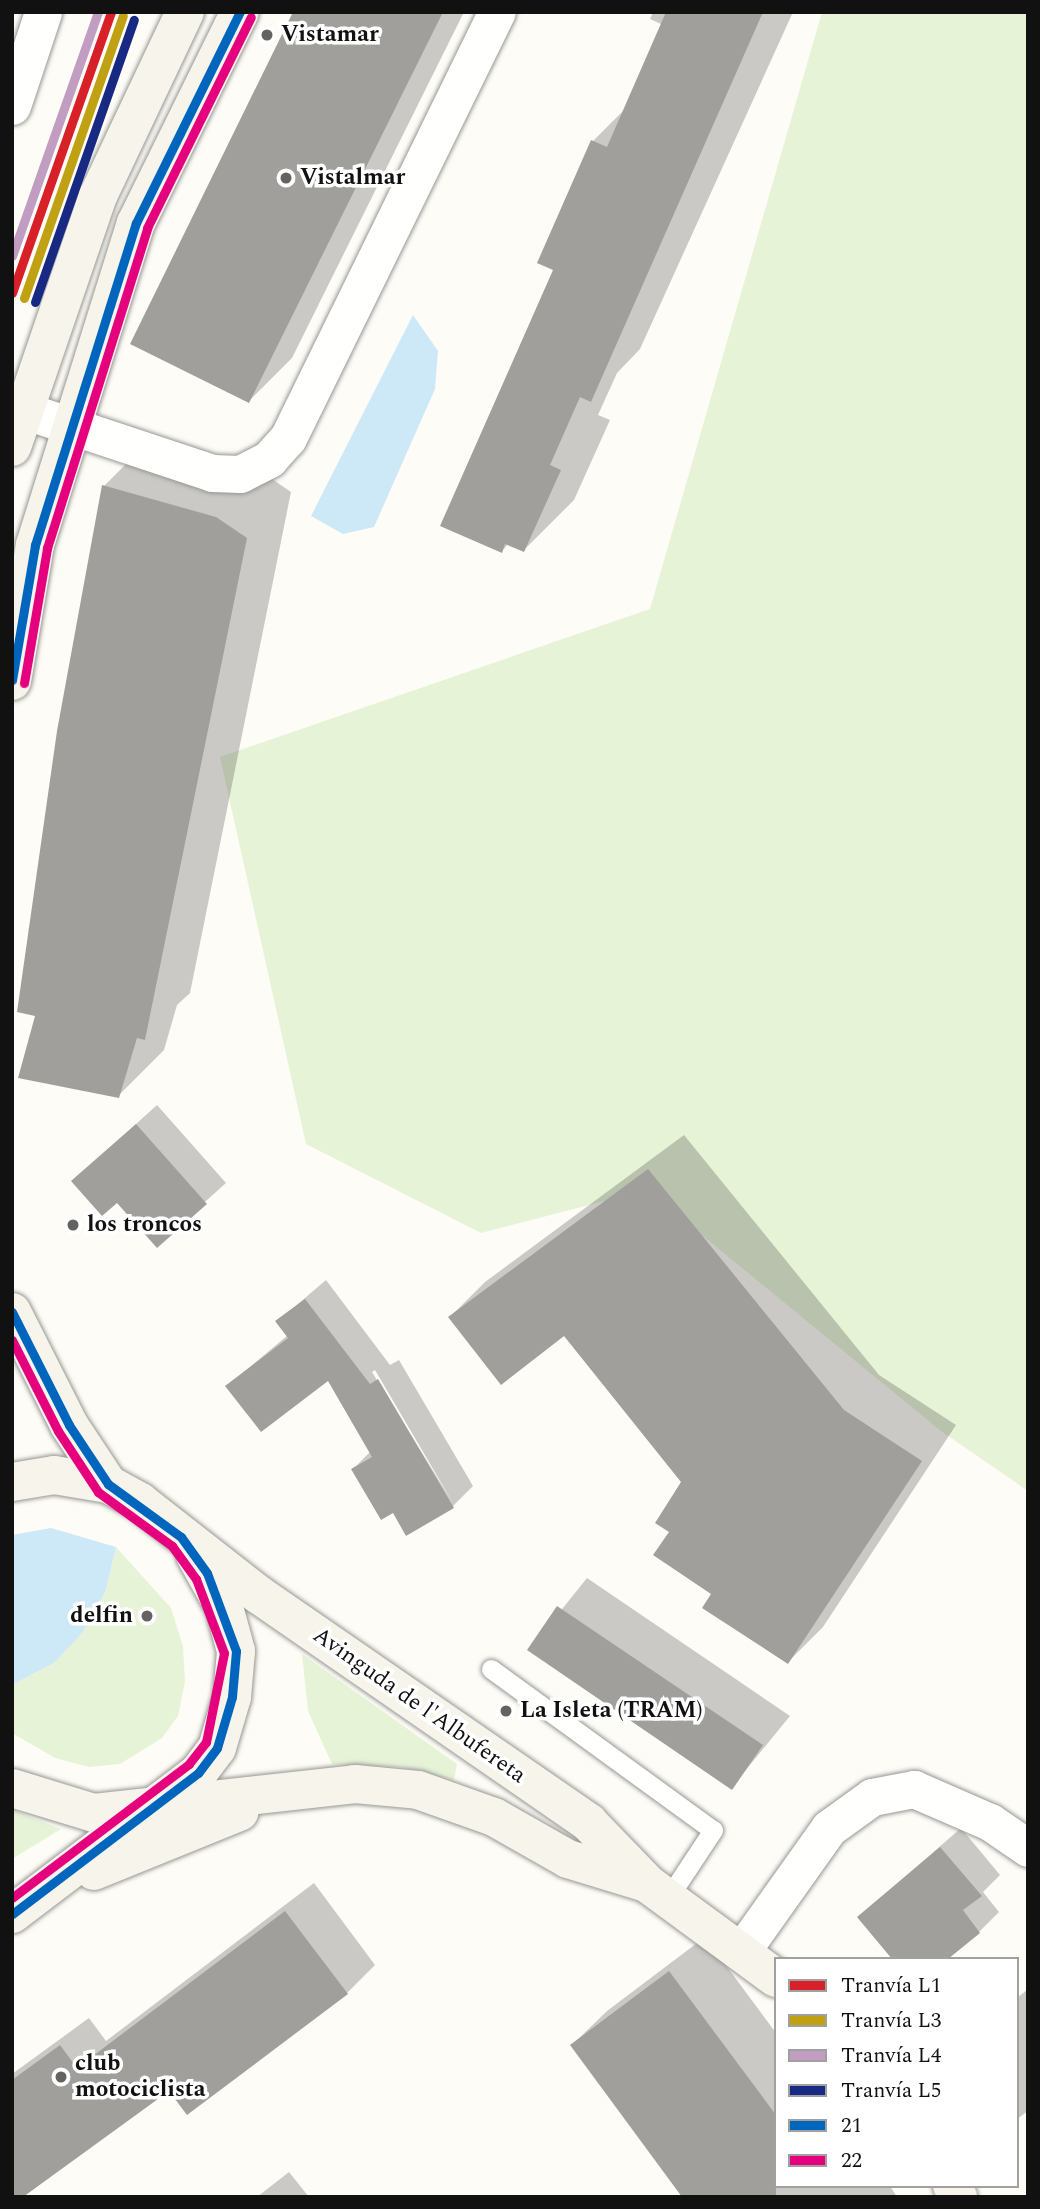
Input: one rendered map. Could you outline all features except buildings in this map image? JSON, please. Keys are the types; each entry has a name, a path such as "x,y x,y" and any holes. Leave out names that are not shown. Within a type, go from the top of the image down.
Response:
{"main road":[{"path":"12,447 98,196 185,12"},
{"path":"12,681 35,545 68,426 136,223 240,12"},
{"path":"15,1329 69,1425 108,1485"},
{"name":"Avinguda de l'Albufereta","path":"12,1482 54,1475 108,1485 589,1823 658,1891 743,1949 774,1976"},
{"name":"Avinguda de l'Albufereta","path":"152,1806 198,1773 217,1748 232,1697 236,1651 224,1607 181,1537"},
{"path":"12,1788 94,1813 152,1806"},
{"path":"27,1905 172,1835 310,1788"},
{"name":"Avinguda de l'Albufereta","path":"152,1806 310,1788 418,1790 495,1817 568,1858 658,1891"},
{"path":"27,1905 152,1806"}],"street":[{"path":"12,106 43,12"},
{"path":"23,410 212,473 240,474 269,459 288,438 497,12"},
{"path":"743,1949 829,1828 873,1797 914,1789 989,1822 1028,1848"}],"lane":[{"path":"491,1669 713,1830 658,1891"}],"green space":[{"path":"822,12 1028,12 1028,1491 941,1431 647,1190 481,1233 306,1144 220,757 650,609"},
{"path":"116,1547 171,1608 183,1646 185,1682 178,1716 162,1738 120,1764 89,1767 55,1758 12,1733 12,1685 54,1663 106,1590"},
{"path":"302,1654 457,1764 454,1780 401,1767 332,1764 308,1711"},
{"path":"12,1810 61,1829 12,1859"}],"water":[{"path":"413,315 438,351 435,389 374,527 343,534 311,516"},
{"path":"51,1528 116,1547 106,1590 82,1633 54,1663 12,1685 12,1535"}],"tram line":[{"name":"L4","path":"12,256 98,12"},
{"name":"L1","path":"12,293 111,12"},
{"name":"L3","path":"24,298 123,16"},
{"name":"L5","path":"35,302 134,20"}],"transit line":[{"name":"21","path":"12,680 35,545 136,223 240,12"},
{"name":"22","path":"24,683 47,548 147,228 251,17"},
{"name":"21","path":"12,1312 69,1425 108,1484 181,1537 207,1573 236,1651 232,1697 217,1748 198,1773 12,1914"},
{"name":"22","path":"12,1340 58,1431 98,1492 172,1546 196,1579 224,1653 206,1742 189,1764 12,1898"}],"place":[{"name":"Vistamar","path":"267,35"},
{"name":"Vistalmar","path":"286,178"},
{"name":"los troncos","path":"73,1225"},
{"name":"delfin","path":"147,1616"},
{"name":"La Isleta (TRAM)","path":"506,1711"},
{"name":"club motociclista","path":"61,2077"}]}
